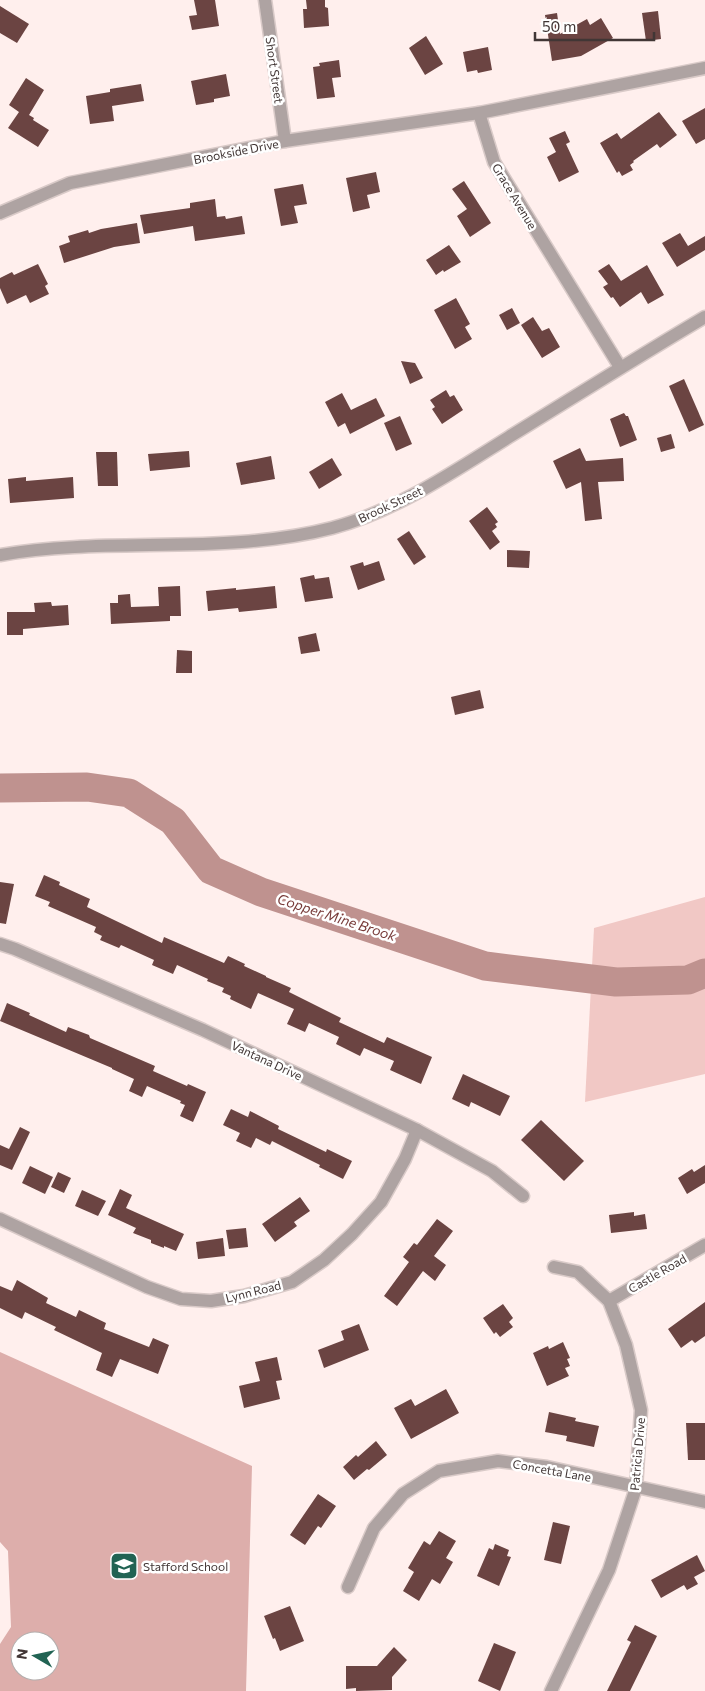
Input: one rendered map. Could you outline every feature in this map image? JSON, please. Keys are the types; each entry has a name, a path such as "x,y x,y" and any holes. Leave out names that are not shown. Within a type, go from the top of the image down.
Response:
{"street":[{"name":"Short Street","path":"265,0 285,141"},
{"path":"479,113 705,68"},
{"name":"Brookside Drive","path":"0,213 70,183 285,141 479,113"},
{"name":"Grace Avenue","path":"479,113 494,162 620,367"},
{"name":"Brook Street","path":"0,555 66,548 248,541 331,528 366,517 442,478 620,367 705,317"},
{"name":"Vantana Drive","path":"0,944 203,1030 417,1130 492,1171 523,1196"},
{"name":"Lynn Road","path":"0,1219 147,1287 181,1298 211,1300 244,1296 292,1282 324,1260 352,1234 381,1202 405,1159 417,1130"},
{"name":"Castle Road","path":"609,1301 705,1244"},
{"name":"Patricia Drive","path":"551,1691 609,1570 636,1488 641,1410 626,1345 609,1301 578,1272 554,1267"},
{"name":"Concetta Lane","path":"348,1587 374,1528 403,1494 439,1471 498,1461 547,1467 705,1502"}],"shaded area":[{"path":"705,897 705,1074 585,1102 594,928"},
{"name":"Stafford School","path":"0,1352 252,1466 246,1691 0,1691 0,1644 11,1627 8,1551 0,1542"}],"building":[{"path":"194,0 215,0 219,26 192,30 189,16 197,15"},
{"path":"306,0 325,0 325,7 328,8 329,26 304,28 303,9 307,9"},
{"path":"0,6 29,24 17,43 0,33"},
{"path":"658,11 661,39 646,41 642,13"},
{"path":"557,13 560,34 587,19 590,25 601,18 613,38 581,56 552,61 545,15"},
{"path":"426,36 443,64 425,75 409,48"},
{"path":"488,47 492,70 478,73 477,70 467,72 463,52"},
{"path":"339,60 341,77 332,78 335,97 317,99 313,67 320,66 319,63"},
{"path":"226,74 230,96 214,99 214,102 196,105 191,81"},
{"path":"26,78 44,90 29,115 34,118 33,120 49,130 38,147 8,128 19,112 9,105"},
{"path":"141,84 144,101 112,106 114,121 90,124 86,96 110,92 110,89"},
{"path":"705,108 705,139 696,144 682,121"},
{"path":"659,112 677,135 660,148 657,144 633,161 630,165 633,170 622,176 619,171 617,173 600,143 617,133 621,139"},
{"path":"565,131 570,142 566,144 579,172 559,182 547,157 556,152 549,138"},
{"path":"376,172 380,192 367,195 370,208 353,212 346,178"},
{"path":"464,181 491,223 470,237 457,216 467,209 452,189"},
{"path":"303,184 307,204 294,206 298,223 281,226 274,189"},
{"path":"215,199 217,217 225,216 226,219 242,216 245,234 195,241 193,226 144,234 140,215 190,208 190,203"},
{"path":"137,223 140,243 114,247 64,263 59,246 70,242 68,236 88,230 89,233"},
{"path":"680,233 688,246 705,236 705,250 677,267 662,243"},
{"path":"449,245 461,262 436,275 426,260"},
{"path":"38,264 48,284 45,286 49,294 30,303 26,295 7,304 0,288 0,278 12,272 14,275"},
{"path":"609,264 621,281 647,265 664,295 648,304 641,292 620,307 603,287 608,284 598,271"},
{"path":"456,298 470,324 465,327 472,339 455,349 434,310"},
{"path":"512,308 520,323 507,330 499,315"},
{"path":"533,317 542,331 549,328 560,347 542,358 521,325"},
{"path":"401,361 415,363 423,378 410,384"},
{"path":"684,379 704,425 689,432 669,386"},
{"path":"446,390 450,397 454,395 463,410 442,424 432,409 435,407 430,400"},
{"path":"342,393 351,410 376,398 385,416 350,434 345,423 338,427 325,402"},
{"path":"624,413 628,416 637,440 620,447 610,419"},
{"path":"400,416 412,444 396,451 384,423"},
{"path":"671,434 675,448 661,452 657,438"},
{"path":"580,448 586,461 623,458 624,481 598,482 602,519 585,521 581,482 566,489 553,461"},
{"path":"189,451 190,467 150,471 148,454"},
{"path":"96,452 117,452 118,486 98,486"},
{"path":"271,456 275,479 241,485 236,463"},
{"path":"332,458 342,475 319,489 309,472"},
{"path":"26,477 26,481 73,477 74,498 10,503 8,479"},
{"path":"487,507 498,522 495,524 497,527 492,531 500,542 490,550 469,521"},
{"path":"409,531 426,557 414,565 397,539"},
{"path":"507,550 530,551 529,568 507,567"},
{"path":"379,561 385,580 358,590 350,566 363,562 364,566"},
{"path":"314,575 315,579 329,577 333,598 305,602 300,578"},
{"path":"180,586 181,616 170,616 170,621 111,624 110,603 118,603 118,595 130,594 131,607 159,606 158,587"},
{"path":"275,586 277,608 239,612 238,608 208,611 206,591"},
{"path":"51,602 52,606 68,605 69,625 23,629 23,635 7,635 7,612 35,612 34,603"},
{"path":"316,633 320,651 301,654 298,637"},
{"path":"177,650 192,651 192,673 176,673"},
{"path":"480,690 484,708 455,715 451,697"},
{"path":"44,875 60,882 59,885 90,899 87,907 162,943 164,937 224,963 228,956 245,964 244,966 291,988 289,992 341,1018 339,1022 384,1043 387,1037 432,1057 421,1084 390,1070 394,1061 364,1048 360,1056 336,1044 339,1037 309,1023 305,1032 287,1024 294,1009 258,993 251,1009 230,999 231,996 222,992 224,988 207,981 208,979 177,965 173,974 152,965 154,960 121,945 119,948 100,940 102,936 94,932 96,927 48,906 50,902 35,896"},
{"path":"0,882 14,884 6,924 0,923"},
{"path":"7,1003 66,1032 68,1027 89,1035 90,1038 155,1066 153,1071 206,1092 193,1122 180,1116 185,1105 180,1103 181,1101 147,1086 142,1097 129,1091 134,1079 0,1021"},
{"path":"463,1074 510,1096 500,1116 471,1102 469,1107 452,1099"},
{"path":"231,1109 248,1117 250,1111 279,1126 278,1129 326,1152 327,1149 352,1161 343,1179 272,1141 270,1145 256,1138 251,1148 236,1141 240,1133 223,1125"},
{"path":"541,1120 584,1161 564,1181 521,1140"},
{"path":"20,1127 30,1132 12,1170 0,1165 0,1145 9,1149"},
{"path":"705,1165 705,1183 687,1194 678,1178 692,1169 694,1172"},
{"path":"30,1166 53,1177 45,1194 22,1183"},
{"path":"58,1172 71,1178 64,1193 51,1187"},
{"path":"120,1189 132,1195 126,1208 184,1234 176,1251 151,1243 151,1240 133,1233 136,1228 108,1215"},
{"path":"82,1190 106,1201 98,1216 75,1206"},
{"path":"300,1197 310,1211 294,1222 297,1226 275,1242 262,1224"},
{"path":"634,1212 634,1216 645,1214 647,1229 611,1233 609,1215"},
{"path":"437,1219 453,1231 434,1256 446,1265 435,1281 423,1271 397,1306 384,1296 409,1262 403,1257 414,1243 417,1245"},
{"path":"246,1228 248,1247 229,1249 226,1230"},
{"path":"223,1238 225,1256 198,1259 196,1242"},
{"path":"17,1280 48,1298 46,1303 76,1317 79,1310 106,1323 104,1329 149,1347 153,1338 169,1345 158,1374 120,1359 112,1377 96,1370 102,1353 54,1330 56,1327 25,1312 22,1319 0,1308 0,1286 12,1291"},
{"path":"705,1302 705,1336 695,1343 692,1340 681,1348 668,1329"},
{"path":"503,1304 513,1318 509,1322 513,1327 500,1337 496,1332 494,1334 483,1318"},
{"path":"359,1324 369,1350 324,1368 318,1350 344,1340 341,1331"},
{"path":"563,1342 570,1358 567,1359 570,1366 565,1368 569,1376 547,1386 533,1353 548,1346 549,1349"},
{"path":"277,1357 282,1380 276,1381 280,1399 244,1408 239,1386 260,1381 255,1362"},
{"path":"446,1389 459,1413 411,1439 394,1408 411,1399 415,1406"},
{"path":"549,1412 576,1418 575,1421 599,1426 594,1447 566,1441 567,1436 545,1432"},
{"path":"686,1423 705,1423 705,1460 688,1460"},
{"path":"376,1441 387,1455 354,1480 343,1467"},
{"path":"318,1494 336,1506 321,1528 318,1526 305,1545 290,1535"},
{"path":"553,1522 570,1526 561,1564 544,1560"},
{"path":"439,1531 456,1541 446,1558 453,1562 440,1584 432,1579 419,1601 403,1591 414,1572 408,1568 424,1541 430,1545"},
{"path":"495,1544 509,1550 507,1556 511,1557 499,1586 477,1576 489,1548 493,1550"},
{"path":"697,1555 705,1571 694,1577 698,1584 687,1590 684,1585 661,1598 651,1580"},
{"path":"290,1606 304,1641 280,1651 264,1616"},
{"path":"635,1625 657,1636 630,1691 607,1691 631,1642 627,1640"},
{"path":"494,1643 516,1652 500,1691 478,1681"},
{"path":"394,1647 407,1660 392,1677 392,1690 356,1691 356,1688 346,1689 346,1666 377,1666"}],"waterway":[{"name":"Copper Mine Brook","path":"0,788 87,787 129,793 173,821 211,870 261,892 485,966 616,982 688,980 705,973"}],"place":[{"name":"Stafford School","path":"124,1566"}]}
